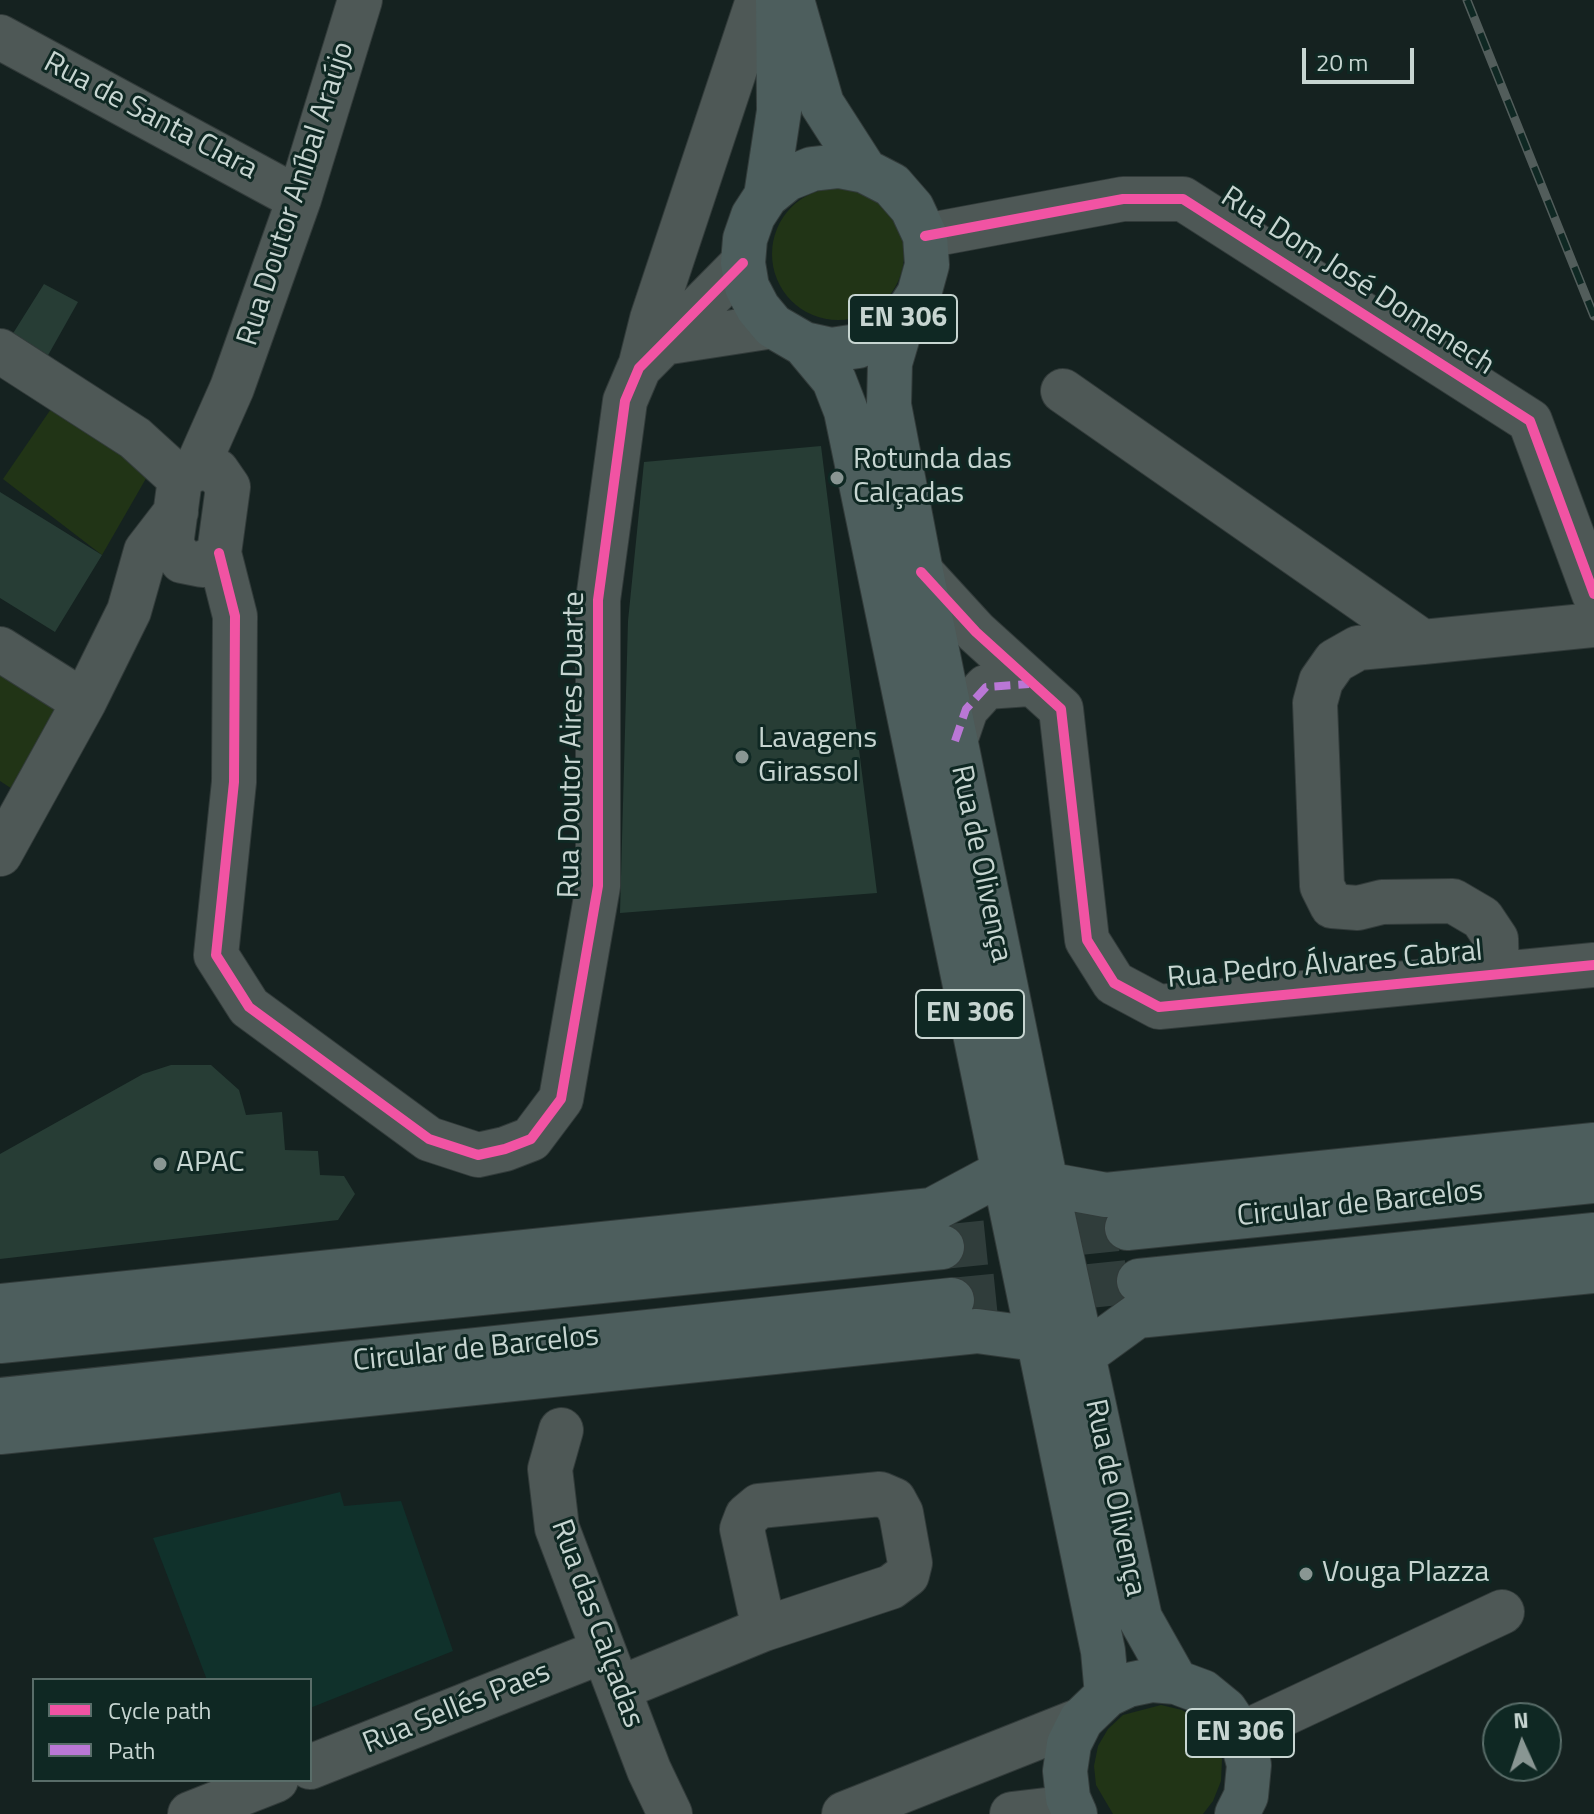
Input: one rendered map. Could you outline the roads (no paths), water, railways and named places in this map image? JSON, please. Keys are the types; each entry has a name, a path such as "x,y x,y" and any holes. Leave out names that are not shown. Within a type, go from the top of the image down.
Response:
{"main road":[{"name":"EN 306","path":"766,196 779,111 778,0"},
{"name":"EN 306","path":"792,0 822,104 865,171"},
{"name":"EN 306","path":"839,166 865,171 892,185 912,208 925,236 927,265 919,294 903,319 882,336 858,346 831,350 789,335 758,308 747,287 743,263 745,239 753,216 766,196 787,179 812,169 839,166"},
{"name":"Rua de Olivença","path":"903,319 890,363 889,405 921,572 1082,1356 1140,1618 1176,1682"},
{"name":"Rua de Olivença","path":"789,335 834,380 846,411 1103,1651 1094,1707"},
{"path":"1046,1184 1106,1195 1594,1145"},
{"path":"0,1306 932,1210 1003,1172"},
{"name":"Circular de Barcelos","path":"1127,1228 1594,1181"},
{"name":"Circular de Barcelos","path":"1139,1281 1594,1235"},
{"name":"Circular de Barcelos","path":"0,1341 942,1247"},
{"path":"1082,1356 1137,1316 1594,1271"},
{"name":"Circular de Barcelos","path":"0,1400 952,1300"},
{"path":"0,1432 977,1331 1036,1339"},
{"name":"EN 306","path":"1074,1814 1068,1798 1065,1771 1069,1744 1094,1707 1128,1685 1152,1680 1176,1682 1203,1692 1225,1710 1241,1734 1249,1765 1246,1796 1237,1814"}],"street":[{"name":"Rua Doutor Aníbal Araújo","path":"201,557 171,545 192,482 232,388 299,199 360,0"},
{"path":"758,0 652,319 651,355 789,335"},
{"name":"Rua de Santa Clara","path":"0,37 299,199"},
{"name":"Rua Dom José Domenech","path":"925,236 1123,199 1183,199 1530,421 1594,594"},
{"name":"Rua Doutor Aires Duarte","path":"201,557 235,616 234,782 216,955 249,1007 429,1139 478,1155 531,1139 561,1099 598,886 598,600 625,401 651,355 743,263"},
{"path":"0,351 135,438 192,482"},
{"path":"1063,391 1423,642"},
{"name":"Rua Doutor Aníbal Araújo","path":"129,611 201,557 228,487 192,482"},
{"name":"Rua Doutor Aníbal Araújo","path":"3,841 84,702 129,611 146,551 192,482"},
{"name":"Rua Pedro Álvares Cabral","path":"921,572 1029,684 1061,709 1087,940 1114,983 1159,1007 1594,965"},
{"path":"1497,974 1496,939 1482,918 1453,901 1382,902 1358,908 1332,906 1322,886 1315,703 1321,681 1335,661 1358,648 1594,625"},
{"path":"0,649 84,702"},
{"path":"955,741 966,709 986,687 1029,684"},
{"name":"Rua das Calçadas","path":"561,1430 550,1469 551,1499 557,1528 649,1770 670,1814"},
{"path":"1241,1734 1502,1612"},
{"name":"Rua Sellés Paes","path":"312,1766 612,1669 764,1629"},
{"path":"844,1814 1094,1707"},
{"path":"640,1814 649,1770"},
{"path":"190,1814 271,1782"},
{"path":"1012,1814 1046,1810 1074,1814"}],"tunnel":[{"path":"942,1247 1127,1228"},
{"path":"952,1300 1139,1281"}],"railway":[{"path":"1467,0 1594,316"}],"place":[{"name":"Rotunda das Calçadas","path":"837,478"},
{"name":"Lavagens Girassol","path":"742,757"},
{"name":"APAC","path":"160,1164"},
{"name":"Vouga Plazza","path":"1306,1574"}]}
